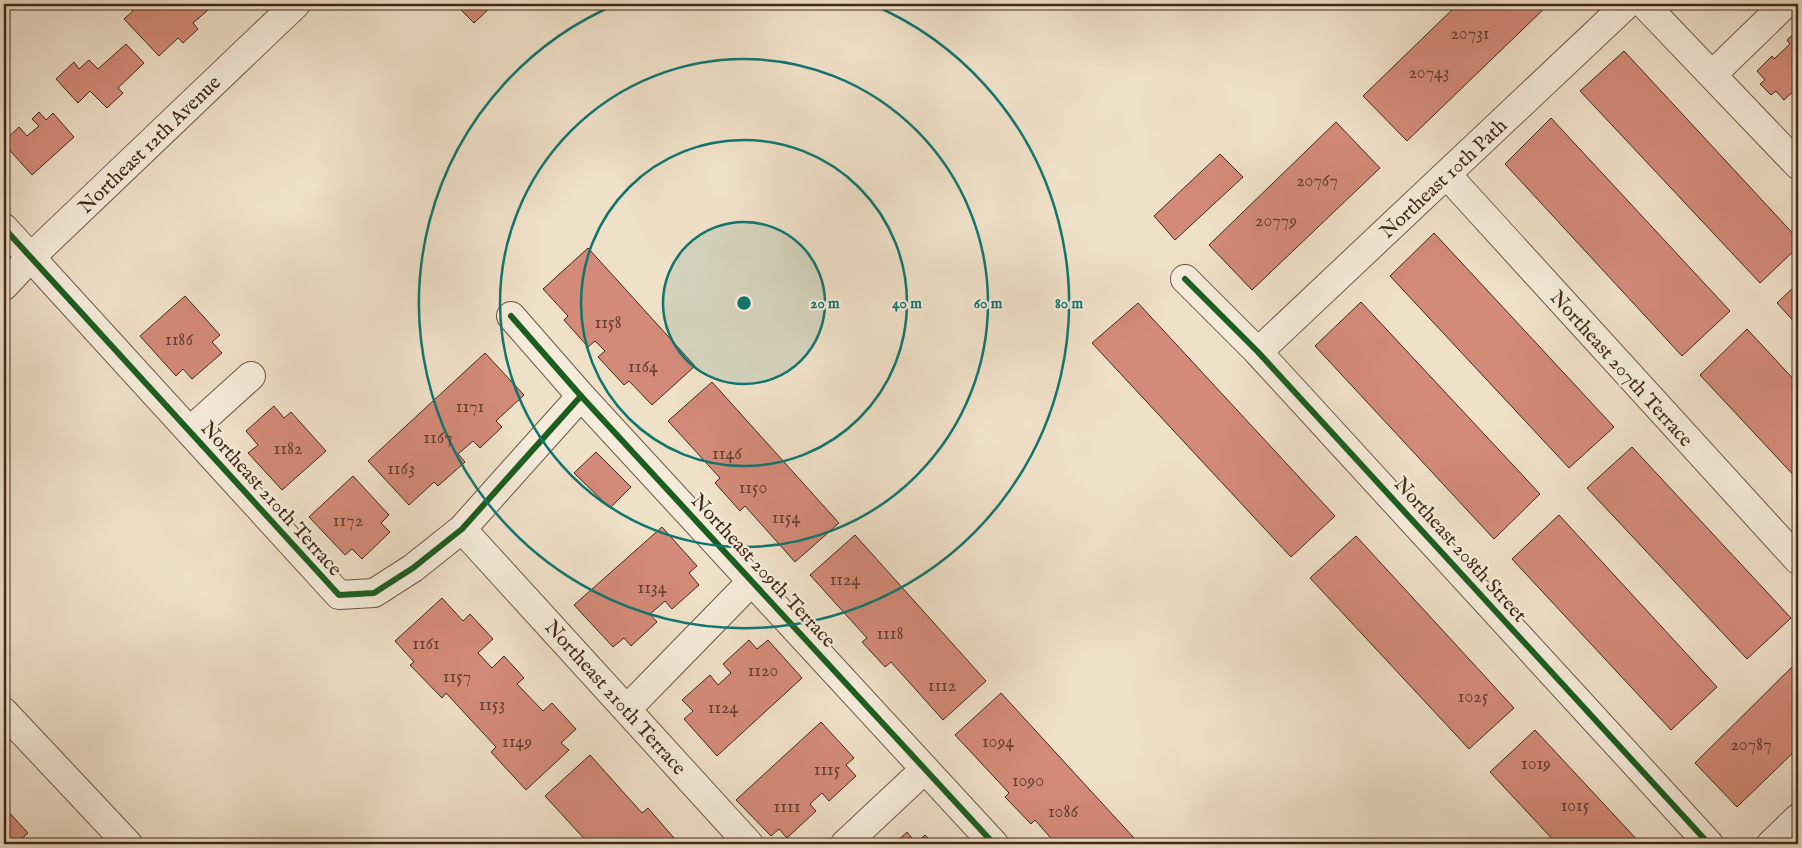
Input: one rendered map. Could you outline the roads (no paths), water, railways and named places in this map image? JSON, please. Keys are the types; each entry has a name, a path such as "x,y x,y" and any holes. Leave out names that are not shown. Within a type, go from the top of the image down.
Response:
{"street":[{"name":"Northeast 12th Avenue","path":"4,286 296,4"},
{"name":"Northeast 10th Path","path":"1258,352 1627,4"},
{"path":"1644,4 1713,74 1798,166"},
{"path":"1713,74 1786,4"},
{"name":"Northeast 207th Terrace","path":"1447,175 1798,560"},
{"name":"Northeast 210th Terrace","path":"4,228 339,595 374,593 413,568 462,528 581,396"},
{"name":"Northeast 208th Street","path":"1185,279 1258,352 1709,844"},
{"name":"Northeast 209th Terrace","path":"511,316 581,396 994,844"},
{"name":"Northeast 210th Terrace","path":"190,431 250,376"},
{"name":"Northeast 210th Terrace","path":"462,528 749,844"},
{"path":"627,708 752,581"},
{"path":"4,712 128,844"},
{"path":"845,844 924,770"},
{"path":"1771,844 1798,818"}]}
